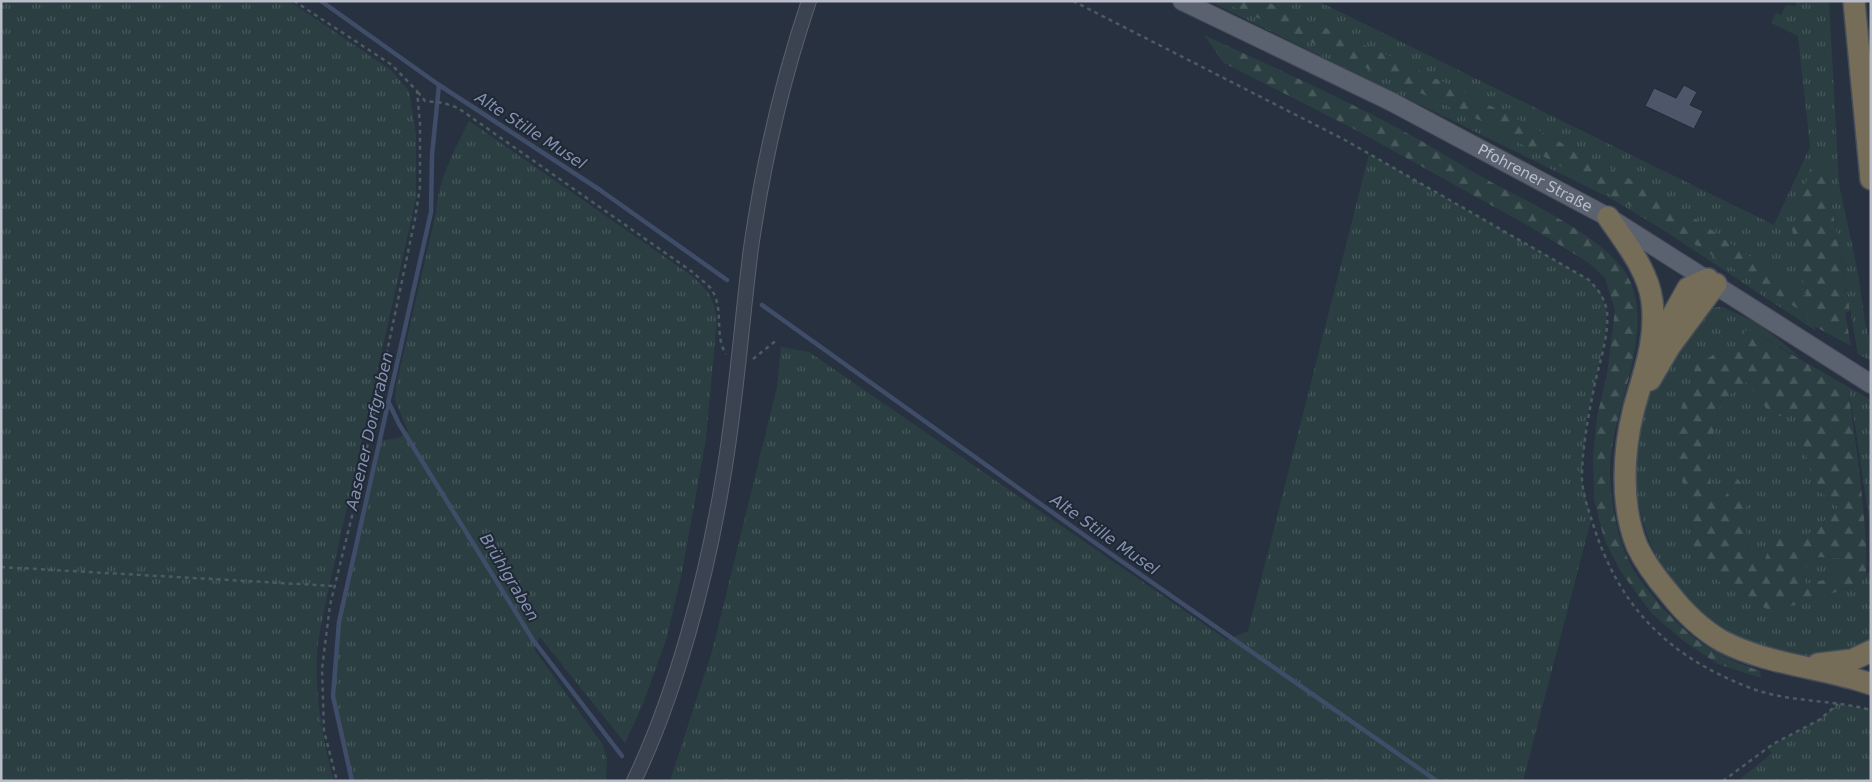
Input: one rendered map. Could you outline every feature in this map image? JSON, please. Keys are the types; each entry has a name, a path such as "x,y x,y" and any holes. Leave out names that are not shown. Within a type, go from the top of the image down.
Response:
{"highway":[{"path":"1854,1 1871,179"},
{"path":"1608,217 1634,257 1647,283 1652,299 1654,326 1649,358 1634,409 1625,470 1628,511 1638,546 1655,576 1685,613 1722,640 1758,655 1871,684"},
{"path":"1649,358 1688,288 1712,282"},
{"path":"1634,409 1670,346 1712,282"},
{"path":"1797,665 1852,660 1871,651"}],"main road":[{"name":"Pfohrener Straße","path":"1182,1 1390,101 1608,217 1871,384"}],"street":[{"path":"634,781 664,706 710,550 723,483 739,363 751,248 772,125 809,1"}],"path":[{"path":"294,1 392,65 425,101 444,103 458,108 694,273 713,291 720,319"},
{"path":"1073,1 1346,140 1589,280 1601,293 1607,312 1605,338 1587,418 1581,475 1592,520"},
{"path":"337,781 324,732 322,669 330,605 355,504 415,219 420,187 420,124 417,91"},
{"path":"757,357 778,339"},
{"path":"1,567 334,586"},
{"path":"1723,781 1772,744 1819,720 1838,704 1871,710"}],"green space":[{"path":"1,1 289,1 391,70 409,91 416,134 416,198 328,592 317,652 317,685 320,717 334,781 1,781"},
{"path":"1209,1 1221,1 1481,121 1664,225 1811,317 1816,331 1668,233 1614,200"},
{"path":"1221,1 1265,1 1396,59 1509,115 1664,197 1806,296 1792,229 1812,163 1825,167 1850,311 1845,313 1851,346 1814,326 1811,317 1664,225 1481,121"},
{"path":"1265,1 1318,1 1774,225 1810,147 1798,36 1771,23 1776,13 1781,15 1786,5 1796,6 1796,1 1829,1 1839,184 1858,273 1865,322 1871,346 1871,361 1858,354 1825,167 1807,297 1664,197 1509,115 1396,59"},
{"path":"1204,35 1337,97 1416,138 1481,177 1566,223 1603,249 1618,263 1628,277 1635,296 1637,316 1637,337 1611,456 1611,489 1620,538 1637,575 1659,604 1677,622 1707,647 1733,661 1760,671 1761,678 1718,664 1685,642 1652,614 1621,572 1604,539 1594,499 1593,455 1597,417 1607,374 1615,310 1605,278 1589,263 1527,225 1354,129 1224,63"},
{"path":"469,121 692,276 709,294 717,319 706,439 682,572 667,637 643,704 625,743 540,637 534,649 603,745 607,760 606,781 352,781 333,696 339,622 378,441 399,438 408,431 395,400 396,386 443,177"},
{"path":"1369,154 1589,280 1601,293 1607,312 1605,338 1587,418 1581,475 1591,520 1523,781 670,781 713,648 777,387 781,347 809,352 1227,640 1248,631"},
{"path":"1723,307 1761,325 1802,359 1747,329 1739,350 1722,350 1694,549 1810,599 1846,589 1865,578 1871,568 1870,645 1834,655 1806,657 1759,645 1730,631 1704,614 1682,594 1664,570 1651,544 1641,516 1636,486 1637,431 1642,408 1666,364 1706,311"},
{"path":"1747,329 1847,386 1857,455 1866,544 1865,578 1836,592 1772,612 1713,578 1694,549 1674,429 1696,365 1722,350 1739,350","holes":["1747,382 1772,416 1795,416 1815,487 1839,508 1800,541 1774,536 1762,567 1748,553 1745,516 1748,492 1737,478 1719,506 1711,492 1710,448 1721,401","1813,557 1843,558 1844,567 1832,578 1806,584 1802,572"]},
{"path":"1747,382 1772,415 1795,416 1815,487 1839,508 1800,542 1762,568 1748,553 1745,516 1748,492 1737,478 1719,506 1711,492 1710,448 1721,401"},
{"path":"1847,386 1871,400 1871,532 1855,425"},
{"path":"1813,557 1844,558 1844,567 1832,578 1806,584 1802,572"},
{"path":"1838,704 1871,710 1871,781 1738,781 1772,753 1767,748 1819,720"}],"building":[{"path":"1684,85 1697,92 1690,105 1703,111 1694,129 1645,106 1654,88 1676,98"}],"waterway":[{"name":"Alte Stille Musel","path":"321,1 439,85 600,190 727,280"},
{"name":"Aasener Dorfgraben","path":"352,781 333,696 339,622 431,212 432,155 439,85"},
{"name":"Alte Stille Musel","path":"762,305 1091,540 1437,781"},
{"name":"Brühlgraben","path":"389,403 399,424 533,640 622,756"}]}
